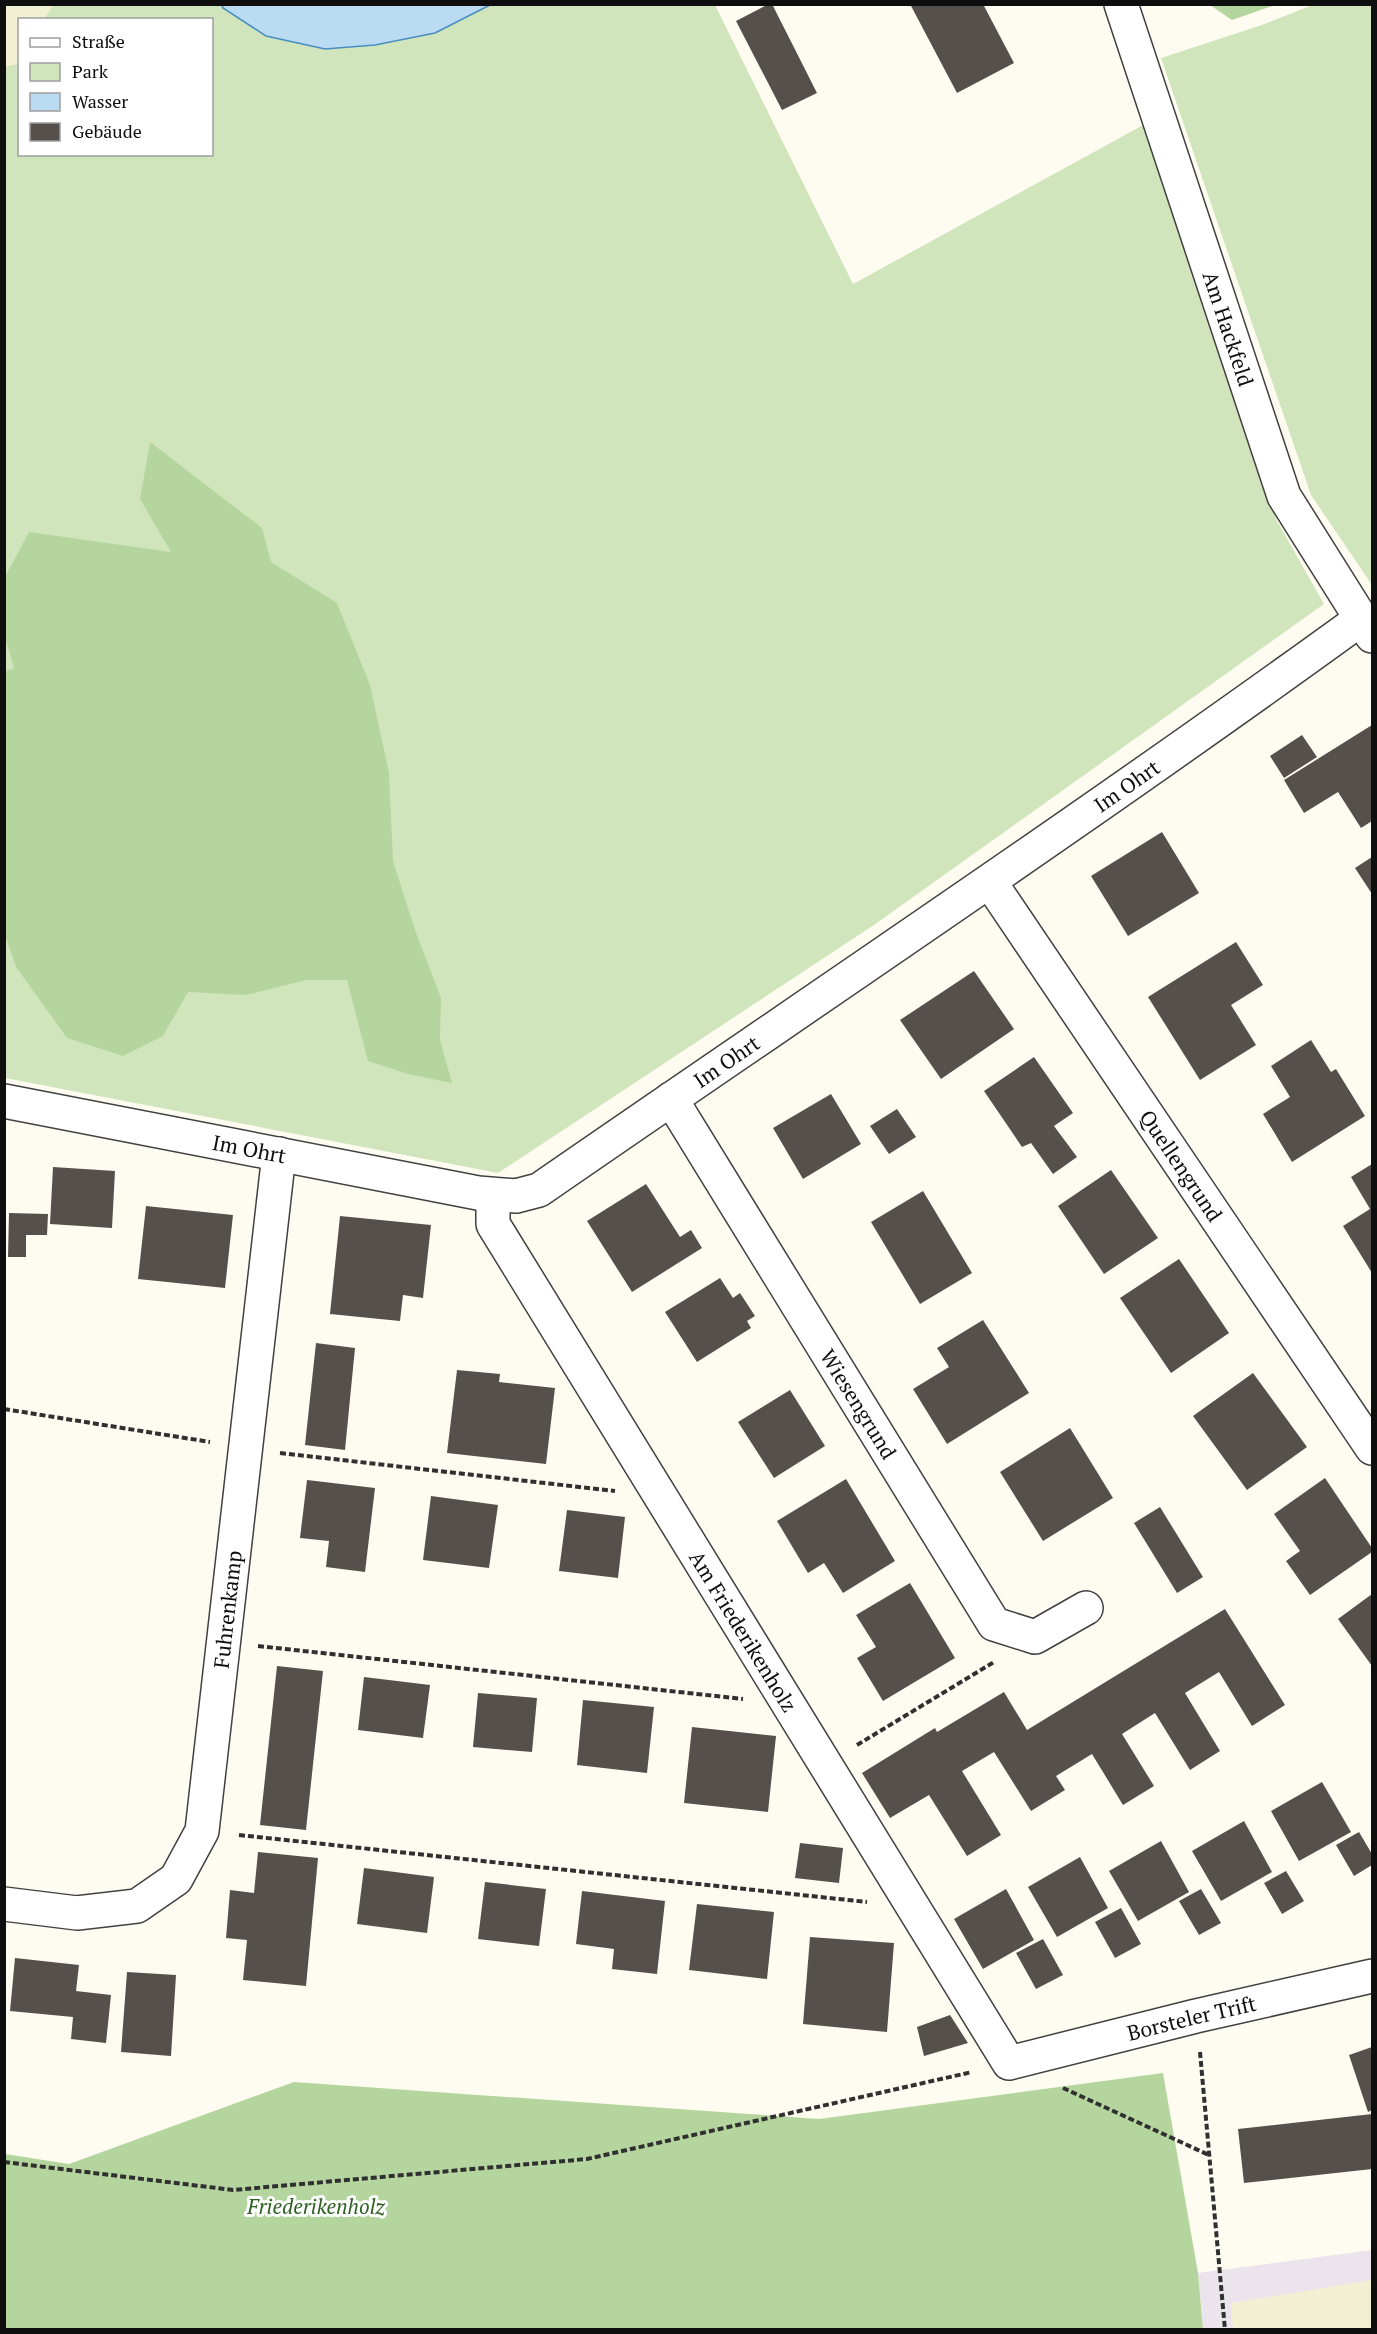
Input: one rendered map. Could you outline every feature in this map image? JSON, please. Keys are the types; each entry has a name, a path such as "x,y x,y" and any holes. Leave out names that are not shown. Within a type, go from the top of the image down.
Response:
{"street":[{"name":"Am Hackfeld","path":"1121,4 1284,496 1367,627"},
{"name":"Im Ohrt","path":"4,1101 493,1196 516,1196 540,1190 990,882 1240,707 1367,627"},
{"name":"Quellengrund","path":"990,882 1372,1448"},
{"name":"Wiesengrund","path":"671,1099 994,1624 1035,1637"},
{"name":"Fuhrenkamp","path":"4,1904 77,1913 137,1906 176,1879 202,1831 279,1154"},
{"name":"Am Friederikenholz","path":"493,1196 493,1224 1010,2063"},
{"path":"1035,1637 1086,1608"},
{"name":"Borsteler Trift","path":"1010,2063 1196,2016 1372,1976"}],"path":[{"path":"4,1409 246,1449 661,1496"},
{"path":"826,1765 1035,1637"},
{"path":"224,1642 788,1704"},
{"path":"202,1831 913,1907"},
{"path":"1196,2016 1225,2330"},
{"path":"4,2162 233,2190 587,2159 1010,2063"},
{"path":"1062,2087 1209,2155"}],"shaded area":[{"path":"4,5 53,5 45,18 18,18 18,62 5,67"},
{"path":"1372,2250 1372,2329 1203,2329 1198,2273"},
{"path":"1372,2280 1372,2329 1233,2329 1231,2303"}],"green space":[{"path":"1315,4 1372,5 1372,585 1311,495 1161,58 1262,25"},
{"path":"53,5 715,5 853,284 1145,124 1276,519 1324,604 874,925 498,1173 5,1078 4,67 18,62 18,156 213,156 213,18 45,18"},
{"path":"1210,5 1275,5 1232,20"},
{"path":"150,442 262,528 271,562 337,603 370,685 389,773 393,861 415,930 441,998 440,1040 452,1083 408,1074 368,1061 347,980 306,980 246,995 188,992 163,1036 123,1056 67,1038 16,967 4,932 4,672 14,668 5,637 5,577 29,532 171,552 140,499"},
{"name":"Friederikenholz","path":"1163,2073 1198,2273 1203,2329 5,2329 5,2154 69,2164 294,2082 819,2119"}],"water":[{"path":"222,5 490,5 435,33 375,45 325,49 266,36 223,8"}],"building":[{"path":"772,4 817,93 782,110 736,21"},
{"path":"910,4 983,4 1014,63 957,93"},
{"path":"1372,725 1372,821 1361,828 1338,792 1304,813 1284,780"},
{"path":"1302,735 1317,757 1284,778 1270,756"},
{"path":"1162,832 1199,893 1128,936 1091,876"},
{"path":"1372,857 1372,894 1355,868"},
{"path":"1236,942 1263,985 1231,1005 1256,1045 1200,1080 1148,997"},
{"path":"974,971 1014,1029 941,1079 900,1020"},
{"path":"1311,1040 1331,1072 1336,1069 1365,1116 1292,1162 1263,1114 1290,1097 1271,1066"},
{"path":"1034,1057 1073,1113 1054,1126 1077,1157 1053,1174 1031,1143 1022,1147 984,1091"},
{"path":"831,1094 861,1144 803,1179 773,1128"},
{"path":"897,1109 916,1137 889,1154 870,1126"},
{"path":"1372,1164 1372,1273 1343,1226 1370,1209 1351,1177"},
{"path":"53,1167 115,1171 112,1228 50,1224"},
{"path":"1111,1170 1158,1238 1104,1274 1058,1206"},
{"path":"646,1184 680,1237 691,1230 702,1248 632,1292 587,1221"},
{"path":"923,1191 972,1273 920,1304 871,1222"},
{"path":"146,1206 233,1215 225,1288 138,1279"},
{"path":"9,1213 48,1214 47,1235 26,1235 26,1257 8,1257"},
{"path":"340,1216 431,1225 423,1298 403,1295 400,1321 330,1314"},
{"path":"1179,1259 1229,1333 1171,1373 1120,1298"},
{"path":"720,1278 733,1298 740,1293 755,1316 747,1321 751,1328 697,1362 665,1312"},
{"path":"983,1320 1029,1393 947,1444 913,1389 949,1367 937,1348"},
{"path":"316,1343 355,1348 345,1450 305,1445"},
{"path":"457,1370 500,1374 499,1382 555,1388 546,1464 447,1453"},
{"path":"1253,1373 1307,1447 1247,1490 1193,1416"},
{"path":"790,1390 825,1446 774,1478 738,1422"},
{"path":"1070,1428 1113,1498 1043,1541 1000,1472"},
{"path":"1325,1478 1372,1548 1372,1552 1310,1595 1286,1561 1300,1551 1274,1514"},
{"path":"846,1479 895,1561 843,1593 824,1563 808,1573 777,1521"},
{"path":"307,1480 375,1488 365,1572 326,1567 329,1541 300,1538"},
{"path":"431,1496 498,1505 489,1568 423,1560"},
{"path":"1160,1507 1203,1577 1177,1593 1134,1523"},
{"path":"567,1510 625,1517 618,1578 559,1571"},
{"path":"910,1583 955,1658 883,1701 857,1658 876,1647 856,1615"},
{"path":"1372,1594 1372,1666 1338,1619"},
{"path":"1225,1609 1285,1705 1252,1726 1219,1672 1185,1693 1220,1751 1190,1770 1155,1713 1122,1734 1154,1786 1123,1805 1092,1754 1056,1776 1065,1790 1031,1811 994,1752 962,1771 1001,1835 967,1856 929,1795 890,1818 862,1773 935,1728 937,1732 1004,1692 1027,1730"},
{"path":"277,1666 323,1671 306,1830 260,1825"},
{"path":"364,1677 430,1685 423,1738 358,1730"},
{"path":"478,1693 537,1698 532,1752 473,1747"},
{"path":"583,1700 654,1707 647,1773 577,1765"},
{"path":"692,1727 776,1736 768,1812 684,1803"},
{"path":"1322,1782 1351,1832 1299,1861 1271,1811"},
{"path":"1244,1821 1272,1872 1221,1901 1192,1851"},
{"path":"1359,1832 1372,1854 1372,1865 1354,1876 1336,1845"},
{"path":"1161,1841 1189,1892 1138,1921 1109,1871"},
{"path":"800,1843 843,1848 839,1883 795,1878"},
{"path":"258,1852 318,1858 306,1986 243,1980 247,1940 226,1938 230,1890 254,1893"},
{"path":"1080,1857 1108,1908 1057,1937 1028,1887"},
{"path":"364,1868 434,1877 427,1933 357,1924"},
{"path":"1286,1871 1304,1901 1282,1914 1264,1883"},
{"path":"485,1882 546,1889 539,1946 478,1939"},
{"path":"1006,1889 1034,1940 983,1969 954,1919"},
{"path":"1201,1889 1221,1923 1199,1935 1179,1901"},
{"path":"582,1891 665,1901 657,1974 612,1969 614,1949 576,1944"},
{"path":"697,1904 774,1912 767,1979 689,1970"},
{"path":"1121,1908 1141,1944 1115,1958 1095,1922"},
{"path":"810,1937 894,1943 887,2032 803,2024"},
{"path":"1043,1939 1063,1975 1036,1989 1016,1953"},
{"path":"15,1958 79,1965 76,1991 111,1995 106,2043 71,2039 73,2017 10,2011"},
{"path":"127,1972 176,1975 171,2056 121,2052"},
{"path":"950,2015 968,2043 924,2056 917,2027"},
{"path":"1372,2047 1372,2110 1368,2112 1349,2055"},
{"path":"1372,2114 1372,2169 1244,2183 1238,2129"}]}
